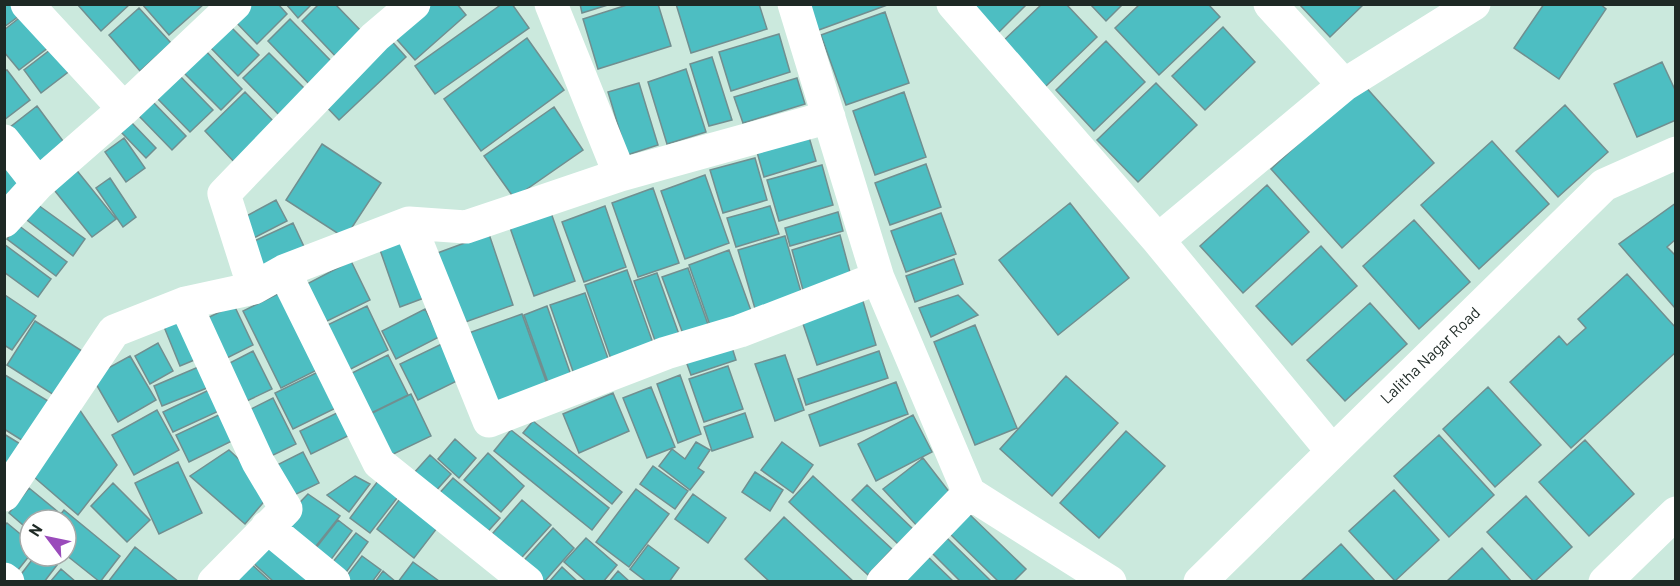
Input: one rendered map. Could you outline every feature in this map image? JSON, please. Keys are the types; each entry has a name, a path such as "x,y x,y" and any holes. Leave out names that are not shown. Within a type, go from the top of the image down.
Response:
{"street":[{"path":"4,221 38,184 124,109 235,4"},
{"path":"254,288 224,194 375,37 414,4"},
{"path":"551,4 620,175"},
{"path":"794,4 878,278 969,494 1110,582"},
{"path":"953,4 1158,240 1332,451"},
{"path":"1270,4 1344,85"},
{"path":"1158,240 1344,85 1474,4"},
{"path":"38,8 124,109"},
{"path":"4,495 114,331 185,303 254,288 284,271 409,223 466,226 620,175 829,117"},
{"path":"4,141 38,184"},
{"name":"Lalitha Nagar Road","path":"1200,582 1604,184 1676,153"},
{"path":"409,223 489,421 666,353 740,331 878,278"},
{"path":"284,271 379,463 527,582"},
{"path":"185,303 258,462 286,509 214,582"},
{"path":"883,582 969,494"},
{"path":"1605,582 1676,513"},
{"path":"267,527 334,582"},
{"path":"4,579 8,582"}],"building":[{"path":"4,4 17,4 23,13 4,27"},
{"path":"77,4 130,4 101,31"},
{"path":"142,4 204,4 169,35"},
{"path":"246,4 278,4 287,14 257,44 232,18"},
{"path":"286,4 312,4 298,18"},
{"path":"319,4 335,4 365,35 339,60 302,21"},
{"path":"426,4 457,4 466,15 415,60 392,34"},
{"path":"502,4 512,4 529,28 435,94 415,66"},
{"path":"580,4 611,4 582,13"},
{"path":"630,4 658,4 671,46 598,69 583,19"},
{"path":"676,4 759,4 767,29 691,53"},
{"path":"806,4 890,4 816,31"},
{"path":"967,4 1027,4 996,35"},
{"path":"1042,4 1066,4 1097,37 1044,88 1001,43"},
{"path":"1090,4 1123,4 1106,21"},
{"path":"1140,4 1208,4 1220,17 1159,75 1115,28"},
{"path":"1299,4 1364,4 1330,37"},
{"path":"1544,4 1600,4 1606,9 1559,79 1514,48"},
{"path":"139,8 171,43 140,71 109,35"},
{"path":"28,11 53,44 19,70 4,52 4,30"},
{"path":"885,12 909,83 846,105 821,35"},
{"path":"290,19 334,64 311,86 268,41"},
{"path":"228,24 259,55 238,76 207,44"},
{"path":"1223,27 1255,62 1205,110 1172,76"},
{"path":"779,34 790,72 731,91 719,52"},
{"path":"387,36 406,57 339,120 320,100"},
{"path":"527,38 564,90 481,151 444,99"},
{"path":"1106,41 1145,82 1094,131 1056,90"},
{"path":"59,43 76,66 41,93 24,70"},
{"path":"202,47 242,89 221,110 180,69"},
{"path":"269,53 307,91 281,117 243,78"},
{"path":"712,57 732,120 709,126 690,64"},
{"path":"1662,62 1676,92 1676,120 1637,137 1614,84"},
{"path":"686,69 706,132 667,144 648,82"},
{"path":"7,70 30,100 4,120 4,71"},
{"path":"177,73 213,110 190,132 154,95"},
{"path":"797,78 805,104 743,123 734,97"},
{"path":"639,83 658,145 627,155 608,92"},
{"path":"1156,83 1197,125 1138,182 1097,140"},
{"path":"1363,84 1434,163 1342,248 1271,169"},
{"path":"245,92 277,125 236,164 205,131"},
{"path":"904,92 926,157 875,175 853,111"},
{"path":"152,101 186,136 172,150 138,115"},
{"path":"1565,105 1608,152 1558,197 1516,151"},
{"path":"37,106 69,149 42,170 9,128"},
{"path":"554,107 583,150 514,198 484,156"},
{"path":"131,122 156,148 146,158 121,132"},
{"path":"809,137 816,161 764,177 757,152"},
{"path":"124,138 145,168 126,182 105,152"},
{"path":"1492,141 1549,204 1479,269 1421,205"},
{"path":"322,144 381,183 345,238 286,200"},
{"path":"4,155 30,182 4,205"},
{"path":"755,158 767,200 723,213 710,170"},
{"path":"70,162 116,219 92,237 47,181"},
{"path":"926,164 941,207 890,225 875,183"},
{"path":"822,165 833,205 779,221 767,180"},
{"path":"705,175 729,243 685,259 661,191"},
{"path":"110,178 136,217 123,227 96,188"},
{"path":"1267,185 1309,232 1243,293 1200,246"},
{"path":"653,188 679,263 638,277 612,203"},
{"path":"276,200 287,221 250,240 239,220"},
{"path":"1070,203 1129,278 1058,335 999,260"},
{"path":"1676,203 1676,239 1667,247 1676,256 1675,308 1619,244"},
{"path":"38,205 85,239 73,256 27,220"},
{"path":"605,206 626,267 584,282 562,222"},
{"path":"770,206 779,234 736,247 727,218"},
{"path":"549,207 575,281 534,296 508,222"},
{"path":"838,212 843,231 790,246 785,228"},
{"path":"941,213 956,254 906,272 891,231"},
{"path":"1414,220 1470,282 1419,329 1363,266"},
{"path":"293,223 306,251 263,271 250,243"},
{"path":"18,225 67,262 56,276 7,239"},
{"path":"489,234 513,305 457,325 432,255"},
{"path":"840,235 851,276 803,290 792,250"},
{"path":"785,236 803,299 756,312 738,250"},
{"path":"403,238 424,298 400,307 379,247"},
{"path":"4,244 51,279 38,297 4,272"},
{"path":"1321,246 1357,286 1292,345 1256,306"},
{"path":"729,250 754,319 713,334 689,265"},
{"path":"954,259 963,284 915,302 906,276"},
{"path":"351,261 370,300 323,323 305,285"},
{"path":"688,268 711,333 686,342 662,277"},
{"path":"627,270 654,346 612,362 585,285"},
{"path":"657,273 681,340 658,349 634,281"},
{"path":"1627,274 1676,328 1676,352 1571,448 1510,382 1559,336 1567,345 1586,328 1578,319"},
{"path":"288,289 325,366 281,388 243,311"},
{"path":"585,293 611,367 576,380 550,305"},
{"path":"5,295 36,316 12,350 4,345"},
{"path":"958,295 978,315 931,337 919,308"},
{"path":"862,298 876,345 817,365 801,318"},
{"path":"1370,303 1407,344 1345,401 1307,360"},
{"path":"234,305 253,345 219,362 199,322"},
{"path":"367,306 388,350 341,374 319,329"},
{"path":"547,306 573,381 550,388 524,315"},
{"path":"183,307 204,356 180,366 160,317"},
{"path":"425,309 439,337 396,359 382,331"},
{"path":"522,314 547,384 491,404 466,334"},
{"path":"35,321 82,351 54,395 7,365"},
{"path":"975,325 1017,428 975,445 934,342"},
{"path":"729,338 736,360 691,375 683,353"},
{"path":"448,341 465,377 418,400 400,364"},
{"path":"158,343 173,371 150,384 135,356"},
{"path":"253,351 272,389 236,406 218,369"},
{"path":"879,351 888,378 806,405 798,379"},
{"path":"388,355 408,395 361,418 342,378"},
{"path":"785,355 804,410 775,421 755,364"},
{"path":"130,356 156,400 118,422 92,377"},
{"path":"203,365 212,386 162,406 154,386"},
{"path":"728,366 743,409 704,422 689,379"},
{"path":"324,369 342,405 293,429 275,393"},
{"path":"5,375 53,404 28,444 4,429"},
{"path":"680,375 701,434 678,443 657,384"},
{"path":"1066,376 1118,423 1052,496 1000,449"},
{"path":"896,382 908,414 820,446 809,415"},
{"path":"651,387 675,447 647,458 623,398"},
{"path":"1488,387 1541,445 1495,487 1443,429"},
{"path":"211,389 221,410 173,432 163,412"},
{"path":"613,393 629,431 579,453 563,414"},
{"path":"411,394 431,436 385,458 364,417"},
{"path":"273,398 296,444 263,460 241,414"},
{"path":"79,409 117,465 78,515 78,508 70,508 27,471"},
{"path":"345,409 356,432 311,454 300,431"},
{"path":"157,410 179,450 134,475 112,435"},
{"path":"223,413 236,439 189,462 176,435"},
{"path":"745,413 753,437 712,451 704,427"},
{"path":"913,415 932,452 876,481 858,444"},
{"path":"533,421 622,492 612,504 523,433"},
{"path":"511,430 609,508 592,530 494,451"},
{"path":"1126,431 1165,466 1099,538 1060,503"},
{"path":"4,434 22,445 4,474"},
{"path":"1439,435 1494,495 1449,537 1394,476"},
{"path":"455,439 476,458 459,478 438,459"},
{"path":"1585,440 1634,494 1589,536 1539,482"},
{"path":"696,442 710,450 698,468 704,472 690,490 659,466 672,449 685,459"},
{"path":"782,442 813,465 793,493 761,470"},
{"path":"229,450 273,491 245,524 190,476"},
{"path":"303,452 319,483 284,500 269,469"},
{"path":"488,453 524,486 501,512 464,480"},
{"path":"430,455 451,474 434,493 413,474"},
{"path":"923,458 950,493 918,527 883,489"},
{"path":"178,462 202,513 159,534 135,483"},
{"path":"653,466 688,491 675,509 640,484"},
{"path":"755,472 783,490 770,511 742,492"},
{"path":"384,473 404,489 370,533 350,518"},
{"path":"355,476 370,484 349,512 327,495"},
{"path":"813,476 892,549 868,575 789,502"},
{"path":"453,478 500,518 482,538 436,497"},
{"path":"113,483 150,520 127,542 91,506"},
{"path":"867,485 913,529 898,544 852,500"},
{"path":"29,488 53,508 18,508 18,521 9,513"},
{"path":"636,489 669,514 629,567 596,542"},
{"path":"1394,490 1439,540 1395,581 1349,531"},
{"path":"406,491 444,519 414,558 377,529"},
{"path":"308,494 340,516 308,556 274,529"},
{"path":"693,494 726,518 708,543 675,519"},
{"path":"1526,496 1572,547 1534,582 1487,532"},
{"path":"522,500 551,525 514,566 486,541"},
{"path":"967,512 1026,569 1013,582 999,582 948,532"},
{"path":"784,517 854,582 770,582 745,559"},
{"path":"338,520 352,531 327,565 312,553"},
{"path":"78,522 120,556 100,582 78,565"},
{"path":"7,523 18,532 20,568 14,575 4,567 4,526"},
{"path":"553,528 574,548 544,582 535,582 518,567"},
{"path":"356,533 368,542 342,578 328,568"},
{"path":"586,538 617,565 603,582 587,582 564,562"},
{"path":"947,538 992,582 961,582 932,553"},
{"path":"271,539 311,582 274,582 251,561"},
{"path":"1341,544 1376,582 1304,582 1302,580"},
{"path":"648,545 679,568 669,582 647,582 630,569"},
{"path":"135,547 179,582 108,582"},
{"path":"1482,548 1512,582 1446,582"},
{"path":"924,553 954,582 896,582"},
{"path":"362,556 381,570 372,582 342,582"},
{"path":"248,561 271,582 230,582"},
{"path":"413,562 439,581 398,582"},
{"path":"562,567 578,582 549,582"},
{"path":"26,568 55,568 44,582 25,582 19,577"},
{"path":"61,569 76,582 50,582"},
{"path":"383,571 396,582 375,582"},
{"path":"618,571 630,582 609,582"}]}
